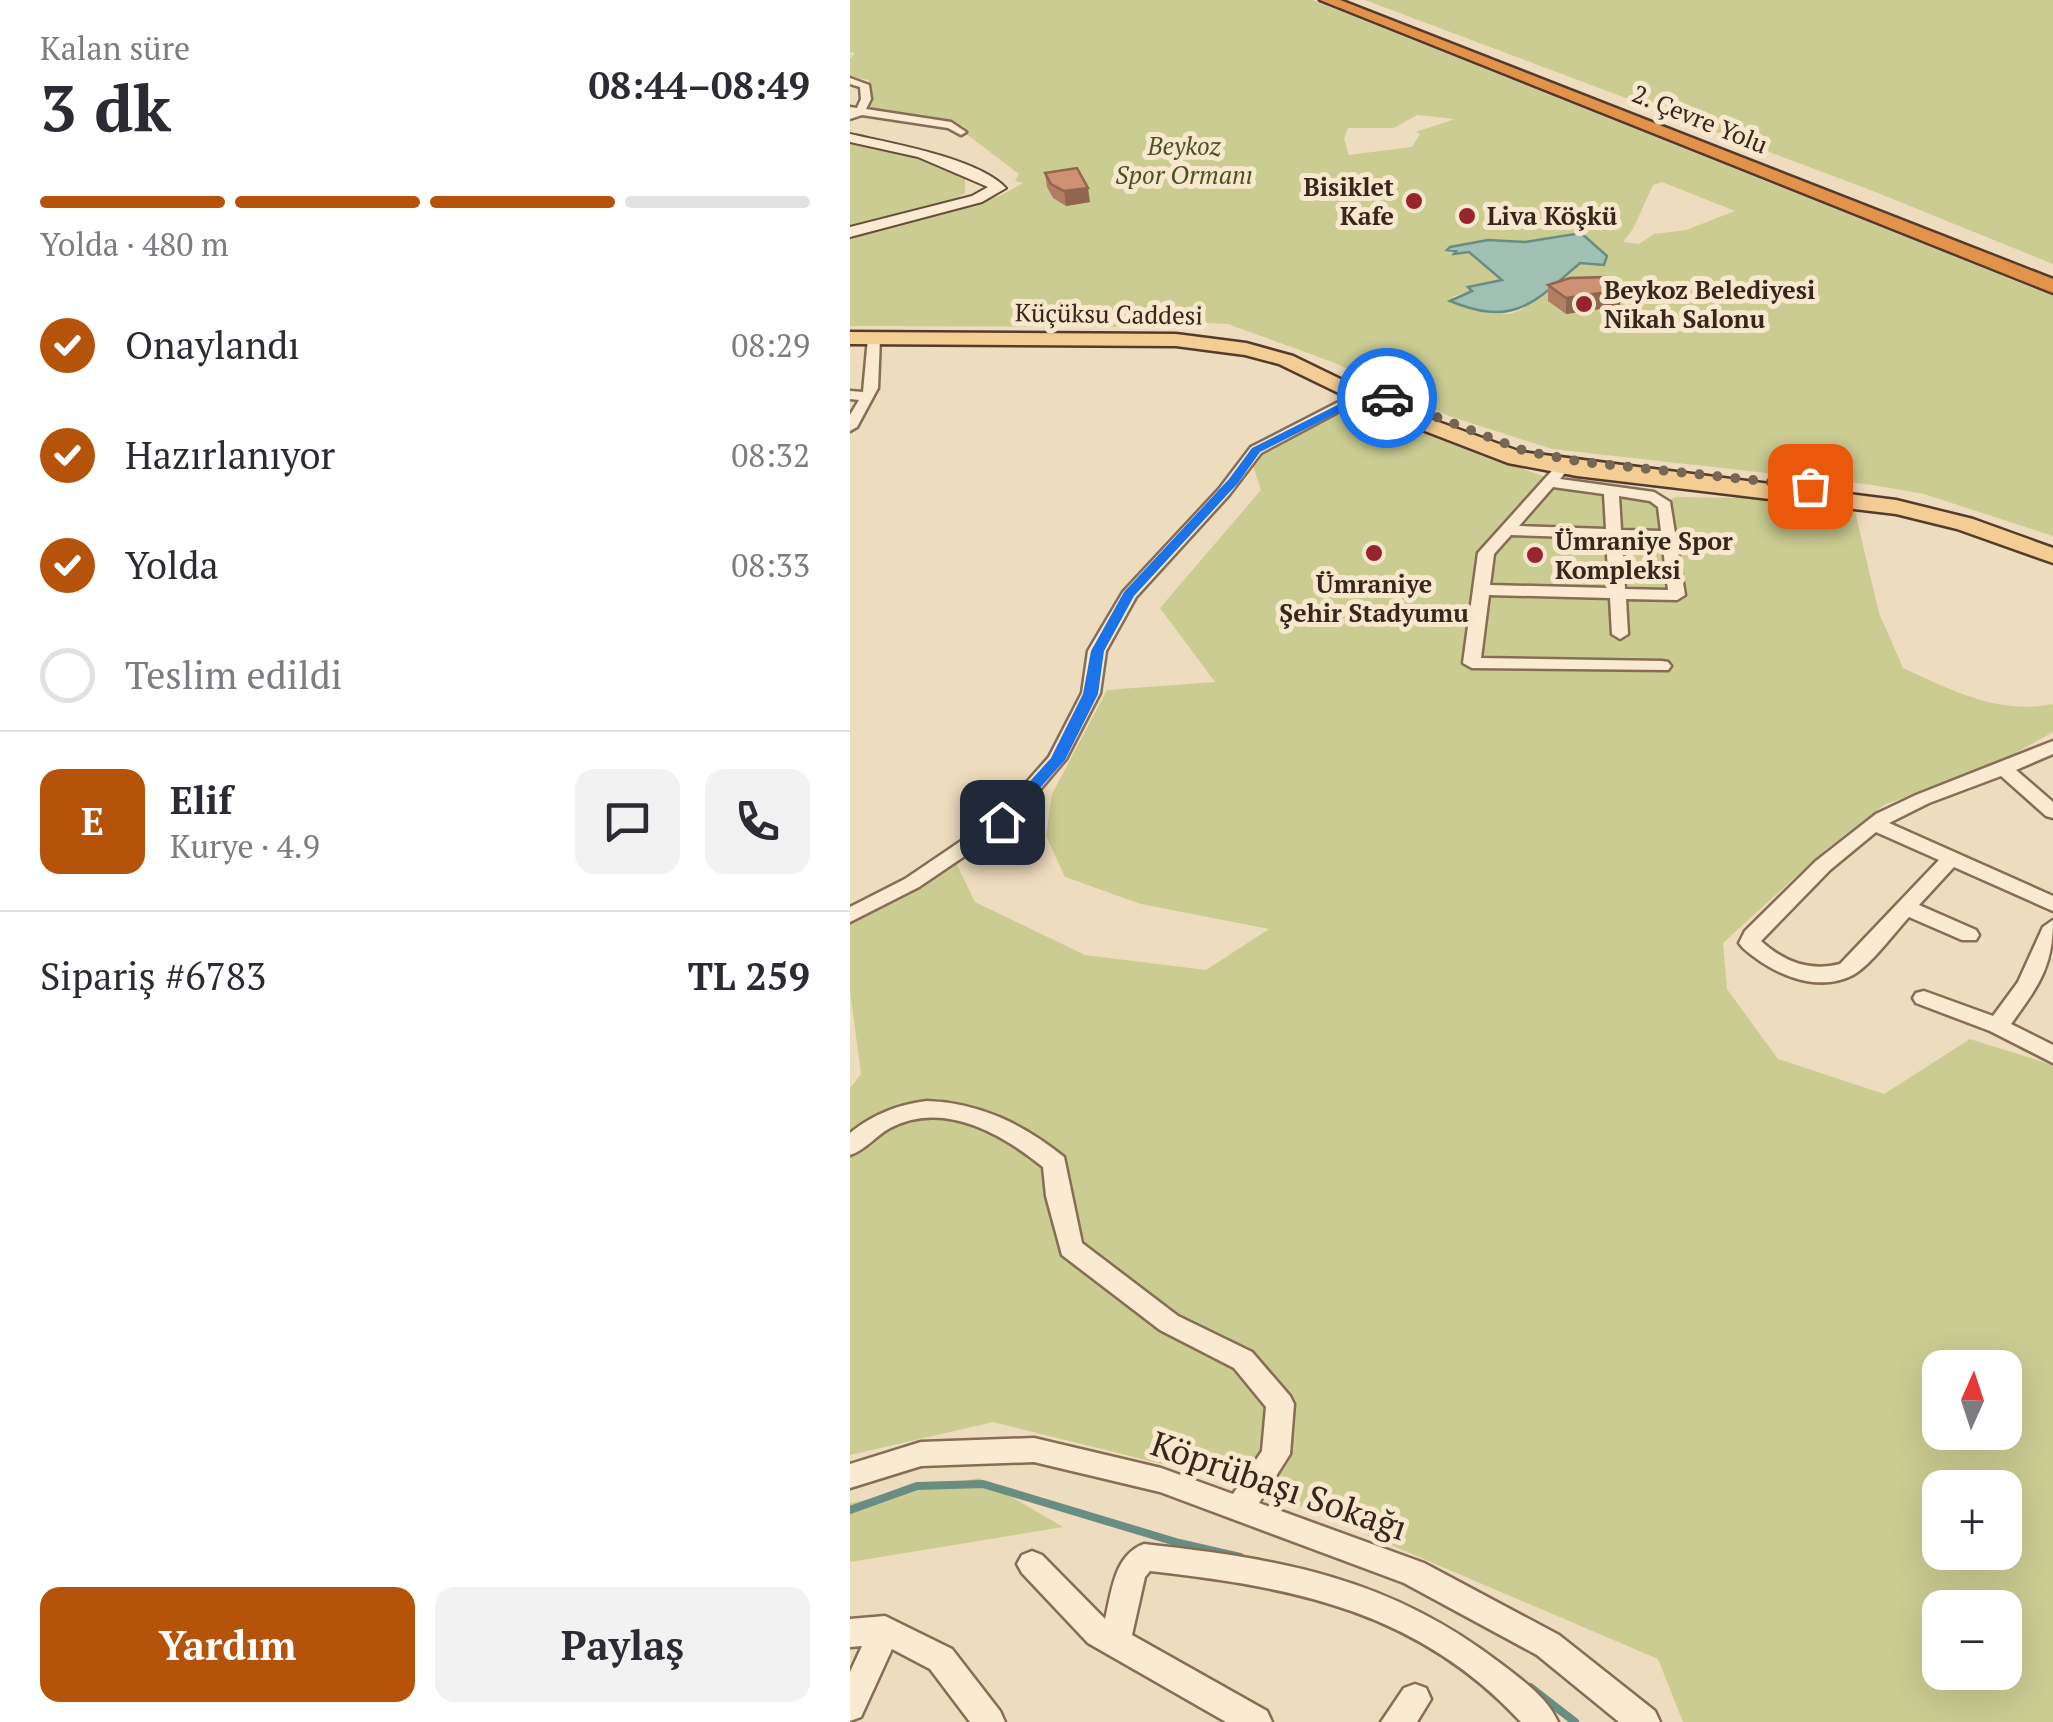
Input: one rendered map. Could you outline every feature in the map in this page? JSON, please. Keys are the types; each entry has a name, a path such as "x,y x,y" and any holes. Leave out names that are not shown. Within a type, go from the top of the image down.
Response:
{"highway":[{"name":"2. Çevre Yolu","path":"1327,0 2053,287"},
{"name":"2. Çevre Yolu","path":"1352,0 2053,274"}],"main road":[{"name":"Küçüksu Caddesi","path":"850,335 940,335"},
{"name":"Küçüksu Caddesi","path":"850,335 1187,341 1246,349 1307,365 1459,439 1560,469 1970,515 2053,544"},
{"name":"Küçüksu Caddesi","path":"1916,507 2053,556"}],"street":[{"path":"850,82 864,84 867,92 854,115"},
{"path":"854,115 951,124 962,132 951,134 854,115"},
{"path":"850,138 900,148 990,181 997,190"},
{"path":"958,169 973,182 972,190"},
{"path":"950,206 972,190 988,185 997,190"},
{"path":"850,232 997,190"},
{"path":"850,428 877,376 871,350 874,338"},
{"path":"850,915 912,884 1002,822 1058,760 1090,694 1098,651 1129,595 1224,492 1256,450 1367,394"},
{"path":"850,395 868,396"},
{"path":"1482,590 1677,594 1665,505 1654,497 1611,491 1560,469 1486,553 1472,663 1662,666"},
{"path":"1611,491 1620,634"},
{"path":"1504,530 1669,536"},
{"path":"1950,860 1848,969 1830,976 1794,972 1750,943 1752,936 1875,824 1904,808 2006,770 2053,747"},
{"path":"2006,770 2053,812"},
{"path":"1875,824 2053,905"},
{"path":"1907,908 1969,935"},
{"path":"1998,1026 2028,984 2053,927"},
{"path":"1924,998 1998,1026 2053,1055"},
{"path":"850,1146 884,1120 928,1110 978,1115 1029,1140 1055,1162 1058,1196 1071,1248 1169,1323 1243,1360 1280,1404 1276,1454 1240,1508"},
{"name":"Köprübaşı Sokağı","path":"850,1476 921,1454 1034,1450 1161,1480 1414,1574 1548,1645 1644,1722"},
{"path":"1115,1642 1132,1571 1144,1557 1196,1562 1346,1592 1434,1636 1519,1695 1542,1722"},
{"path":"1032,1564 1099,1633 1256,1722"},
{"path":"850,1706 885,1630"},
{"path":"850,1633 885,1630 941,1660 989,1722"}],"green space":[{"name":"Beykoz Spor Ormanı","path":"850,0 1312,0 2053,296 2053,536 1924,494 1873,485 1552,449 1449,416 1335,363 1228,324 1169,321 1151,327 850,326 850,236 1000,196 1023,183 1015,181 1019,174 965,133 968,131 963,126 868,111 869,80 850,77 850,59 855,53 850,52","holes":["1417,115 1455,119 1416,132 1420,134 1412,147 1349,155 1344,139 1348,128 1394,128","1662,182 1735,211 1686,230 1654,234 1639,244 1623,242 1653,185","1581,233 1604,265 1580,263 1521,310 1509,314 1490,313 1452,297 1473,290 1470,287 1503,281 1468,252 1448,249 1450,246 1525,242"]},
{"path":"1365,0 2053,0 2053,264 1873,191"},
{"path":"850,140 895,149 951,170 965,177 965,193 947,204 850,226"},
{"path":"1335,415 1378,416 1551,479 1667,502 1675,497 1853,503 1879,613 1903,668 1957,692 1994,703 2033,707 2053,704 2053,732 2005,759 1884,805 1826,849 1723,943 1727,989 1778,1059 1884,1094 1970,1039 2053,1065 2053,1722 1683,1722 1658,1659 1255,1487 993,1422 850,1455 850,1088 861,1074 850,991 850,916 956,863 975,902 1085,955 1206,970 1269,929 1141,904 1065,877 1046,836 1052,794 1107,690 1215,682 1160,608 1261,490 1252,463 1276,444"},
{"path":"979,1478 1063,1527 850,1562 850,1503"}],"shaded area":[{"path":"1581,233 1607,256 1604,265 1580,263 1535,300 1506,311 1472,309 1450,301 1472,291 1468,287 1502,280 1469,252 1454,254 1456,251 1447,250 1450,247"}],"building":[{"path":"1077,168 1088,188 1064,191 1051,184 1045,173"},
{"path":"1606,277 1621,290 1566,298 1548,285 1570,278"}],"waterway":[{"path":"850,1510 917,1486 983,1484 1179,1543 1240,1557"},
{"path":"1530,1687 1575,1722"}],"way so far":[{"path":"1387,398 1525,451 1582,462 1810,486"}],"place":[{"name":"Bisiklet Kafe","path":"1414,201"},
{"name":"Liva Köşkü","path":"1467,216"},
{"name":"Beykoz Belediyesi Nikah Salonu","path":"1584,304"},
{"name":"Ümraniye Şehir Stadyumu","path":"1374,553"},
{"name":"Ümraniye Spor Kompleksi","path":"1535,555"}],"route":[{"path":"1002,822 1058,760 1090,694 1098,651 1129,595 1234,480 1240,467 1256,450 1361,396 1373,392 1387,398"}]}
